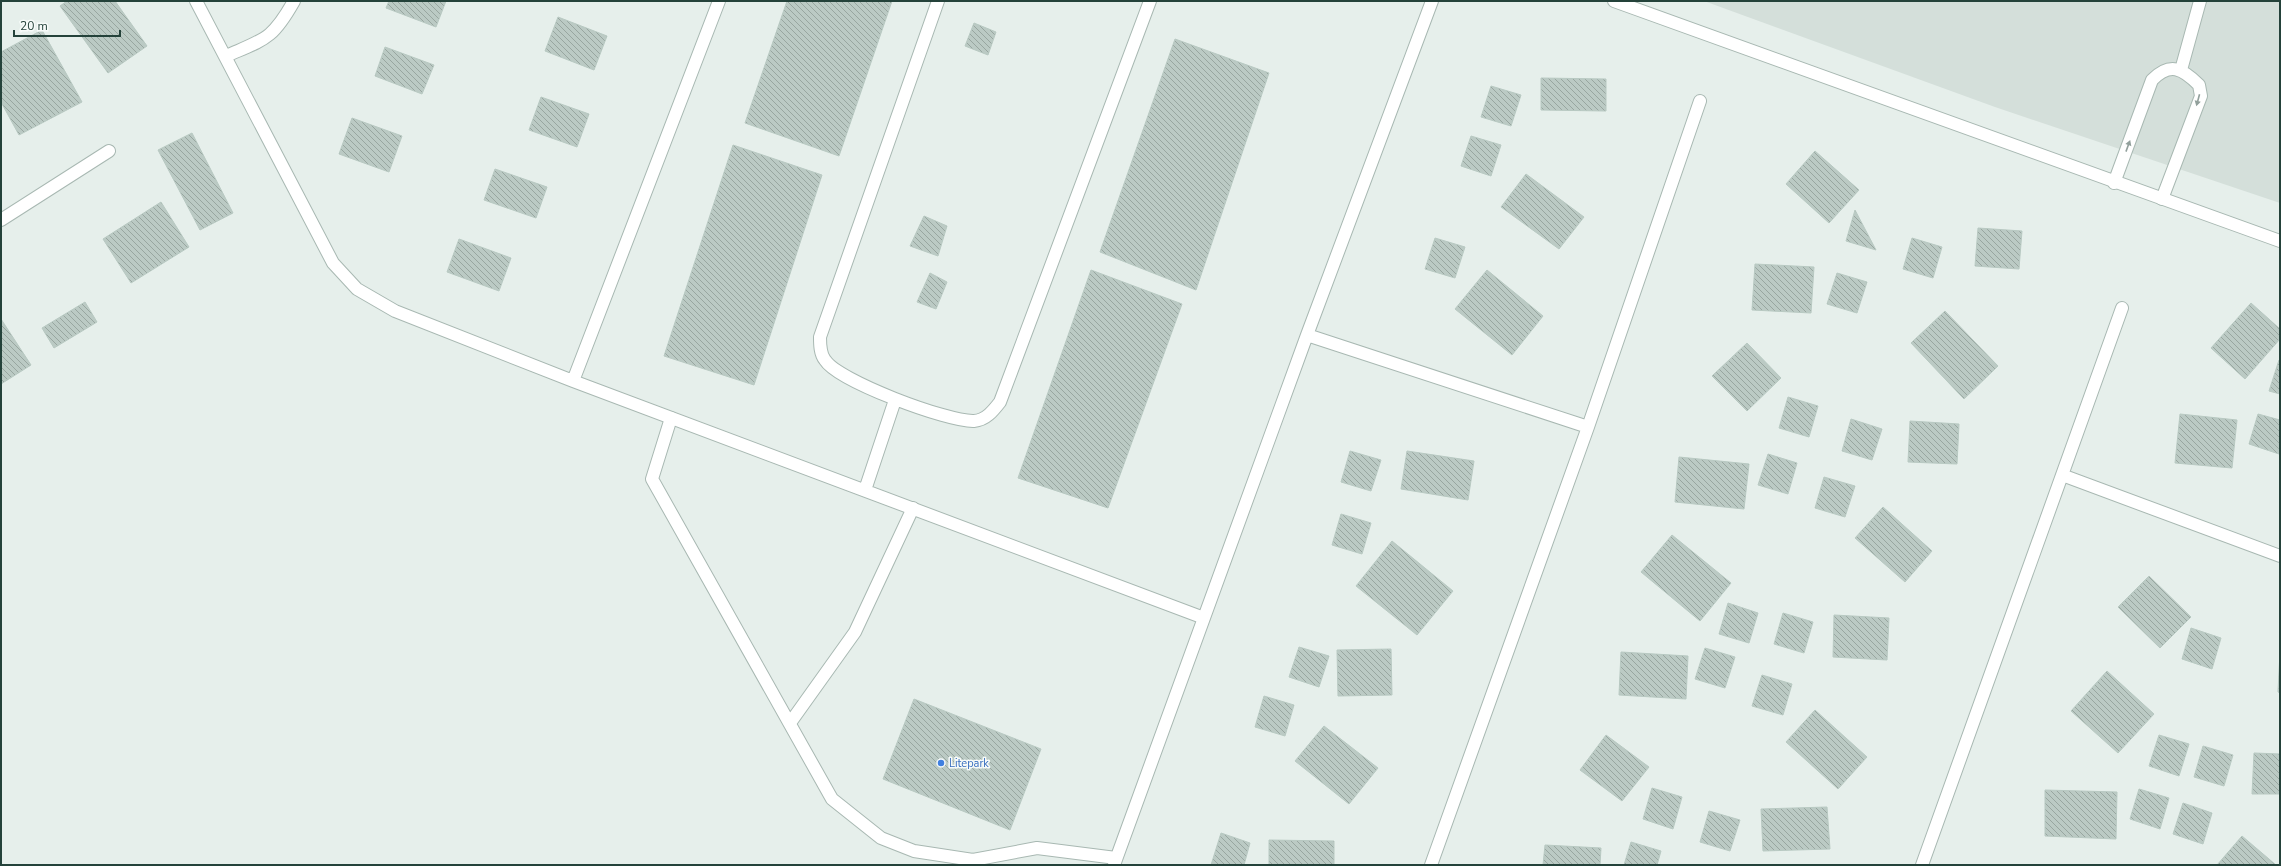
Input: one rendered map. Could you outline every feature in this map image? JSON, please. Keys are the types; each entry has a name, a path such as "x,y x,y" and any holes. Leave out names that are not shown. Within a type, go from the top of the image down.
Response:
{"street":[{"path":"196,1 333,263 357,289 395,311 573,381 1204,618"},
{"path":"226,56 266,39 280,25 294,1"},
{"path":"573,381 719,1"},
{"path":"938,1 820,337 824,360 832,369 895,400 955,418 974,420 988,416 1000,402 1150,1"},
{"path":"671,418 652,479 832,799 881,838 914,851 973,860 1037,848 1115,862 1307,335 1432,1"},
{"path":"1614,1 2114,183 2280,241"},
{"path":"2181,70 2200,1"},
{"path":"2114,183 2152,80 2160,72 2171,68 2181,70 2199,85 2201,96 2162,199"},
{"path":"1431,865 1588,427 1700,101"},
{"path":"1,220 109,151"},
{"path":"1922,865 2122,308"},
{"path":"1307,335 1588,427"},
{"path":"865,490 895,400"},
{"path":"2062,475 2280,556"},
{"path":"790,723 855,632 913,508"}],"shaded area":[{"path":"1704,1 2280,1 2280,203 1995,107"}],"building":[{"path":"67,1 115,1 147,46 108,73 60,6"},
{"path":"389,1 446,1 436,27 386,8"},
{"path":"787,1 892,1 839,156 745,123"},
{"path":"558,17 607,36 594,70 545,51"},
{"path":"974,23 996,32 988,55 965,46"},
{"path":"42,30 82,102 19,135 1,102 1,52"},
{"path":"1175,39 1269,73 1196,290 1100,252"},
{"path":"385,47 434,65 422,94 375,76"},
{"path":"1541,78 1606,79 1606,111 1541,110"},
{"path":"1491,86 1521,95 1511,126 1481,117"},
{"path":"541,97 589,114 577,147 529,130"},
{"path":"352,118 402,136 389,172 339,154"},
{"path":"192,133 233,213 200,230 158,150"},
{"path":"1471,136 1501,145 1491,176 1461,166"},
{"path":"733,145 822,175 754,385 664,356"},
{"path":"1815,151 1859,190 1829,223 1786,184"},
{"path":"495,169 547,187 536,218 484,200"},
{"path":"1526,174 1584,217 1559,249 1501,207"},
{"path":"161,202 189,247 131,283 103,239"},
{"path":"1855,210 1876,250 1846,241"},
{"path":"924,216 947,226 938,256 910,246"},
{"path":"1978,228 2022,231 2019,269 1975,266"},
{"path":"1435,238 1465,247 1455,278 1425,269"},
{"path":"1912,238 1942,247 1933,278 1903,269"},
{"path":"459,239 511,258 499,291 447,272"},
{"path":"1755,264 1814,267 1811,313 1752,310"},
{"path":"1091,270 1182,304 1108,508 1018,478"},
{"path":"1487,270 1543,316 1512,355 1455,309"},
{"path":"930,273 947,282 936,309 917,302"},
{"path":"1837,273 1867,282 1857,313 1827,304"},
{"path":"85,302 97,322 54,348 42,328"},
{"path":"2251,303 2280,329 2280,339 2245,379 2211,348"},
{"path":"1945,311 1998,366 1964,399 1911,343"},
{"path":"1,319 31,365 1,384"},
{"path":"1747,343 1781,378 1747,411 1712,376"},
{"path":"2280,360 2280,394 2269,391"},
{"path":"1788,397 1818,406 1809,437 1779,428"},
{"path":"2180,414 2237,420 2232,468 2175,463"},
{"path":"2258,414 2280,420 2279,454 2249,444"},
{"path":"1851,419 1882,429 1872,460 1842,451"},
{"path":"1910,421 1959,424 1957,464 1908,462"},
{"path":"1350,451 1381,460 1371,491 1341,482"},
{"path":"1407,451 1474,461 1468,500 1401,489"},
{"path":"1768,454 1797,463 1788,494 1758,485"},
{"path":"1679,457 1749,464 1744,509 1675,502"},
{"path":"1824,477 1855,486 1845,517 1815,508"},
{"path":"1883,507 1932,551 1905,582 1855,538"},
{"path":"1341,514 1371,523 1362,554 1332,545"},
{"path":"1672,535 1731,583 1700,621 1641,572"},
{"path":"1392,541 1453,591 1417,635 1356,586"},
{"path":"2149,576 2191,617 2160,648 2118,607"},
{"path":"1728,603 1758,613 1749,643 1719,634"},
{"path":"1783,613 1813,622 1804,653 1774,644"},
{"path":"1834,615 1889,618 1887,660 1833,657"},
{"path":"2191,628 2221,638 2212,669 2182,659"},
{"path":"1299,647 1329,656 1319,687 1289,677"},
{"path":"1705,648 1735,657 1725,688 1695,679"},
{"path":"1391,649 1392,695 1338,696 1337,650"},
{"path":"1621,652 1688,656 1686,699 1619,695"},
{"path":"2280,652 2280,693 2278,692"},
{"path":"2107,671 2154,714 2118,753 2071,711"},
{"path":"1762,675 1792,684 1783,715 1752,706"},
{"path":"1264,696 1294,705 1285,736 1255,727"},
{"path":"914,699 1041,749 1010,830 883,779"},
{"path":"1815,710 1867,757 1838,789 1786,742"},
{"path":"1324,726 1378,768 1349,804 1295,761"},
{"path":"1606,735 1649,767 1622,801 1580,770"},
{"path":"2159,735 2189,744 2179,776 2149,766"},
{"path":"2203,746 2233,755 2224,786 2194,777"},
{"path":"2254,753 2280,754 2280,794 2252,794"},
{"path":"1652,788 1682,797 1673,829 1643,819"},
{"path":"2139,789 2169,798 2160,829 2130,819"},
{"path":"2045,790 2117,792 2116,839 2045,836"},
{"path":"2183,803 2212,813 2203,844 2173,834"},
{"path":"1827,807 1830,849 1763,851 1761,809"},
{"path":"1709,811 1740,820 1730,851 1700,842"},
{"path":"1221,833 1250,843 1244,865 1211,865"},
{"path":"2242,836 2276,865 2217,865"},
{"path":"1269,840 1334,841 1334,865 1269,865"},
{"path":"1631,842 1661,851 1657,865 1624,865"},
{"path":"1545,845 1601,848 1600,865 1543,865"}],"place":[{"name":"Litepark","path":"941,763"}]}
